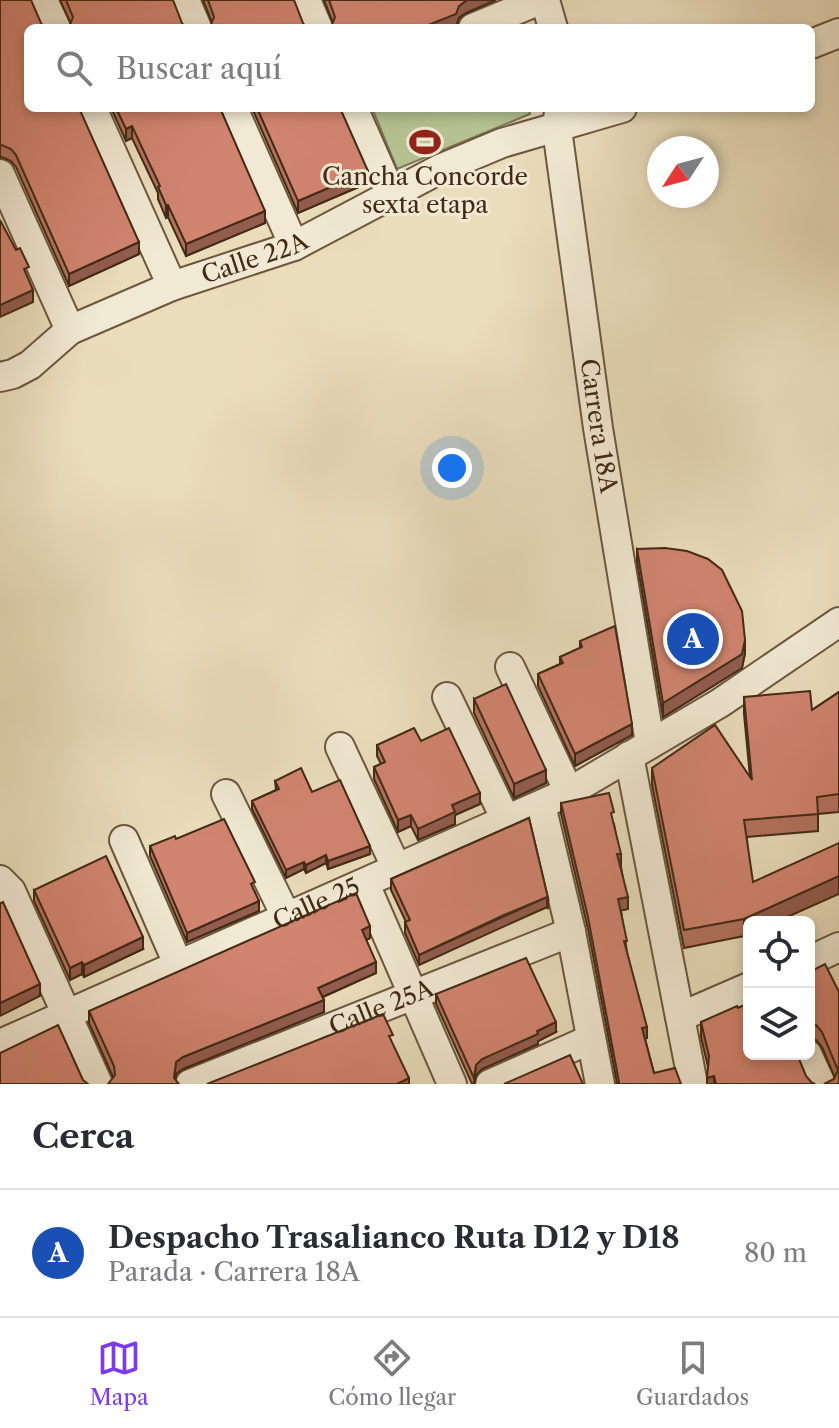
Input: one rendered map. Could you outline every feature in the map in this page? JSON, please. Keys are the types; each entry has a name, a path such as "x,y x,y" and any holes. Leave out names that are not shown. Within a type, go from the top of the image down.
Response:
{"street":[{"path":"43,0 54,24"},
{"path":"185,0 195,24"},
{"path":"306,0 316,24"},
{"path":"483,24 543,0 552,24"},
{"path":"815,42 839,33"},
{"path":"94,112 172,286"},
{"path":"235,112 294,246"},
{"path":"355,112 392,196"},
{"name":"Calle 22A","path":"0,377 30,365 70,330 172,286 294,246 440,169 558,119 599,112"},
{"name":"Carrera 18A","path":"558,119 640,750 693,1084"},
{"path":"0,174 70,330"},
{"name":"Calle 25","path":"0,1044 569,792 720,703 839,622"},
{"path":"510,667 569,792"},
{"path":"447,697 506,820"},
{"path":"340,747 397,869"},
{"path":"226,794 287,918"},
{"path":"541,805 571,932 600,1084"},
{"path":"124,840 178,964"},
{"path":"365,884 452,1084"},
{"path":"6,886 98,1084"},
{"name":"Calle 25A","path":"190,1084 571,932"},
{"path":"815,958 839,947"},
{"path":"680,1017 747,988"},
{"path":"490,1084 591,1039"},
{"path":"810,1060 821,1084"}],"green space":[{"name":"Cancha Concorde sexta etapa","path":"374,112 529,112 530,114 397,169"}],"building":[{"path":"0,0 31,0 42,24 24,24 24,112 81,112 139,242 69,274 16,155 11,149 0,146"},
{"path":"66,0 173,0 183,24 70,24 73,17"},
{"path":"208,0 294,0 304,24 211,24 214,17"},
{"path":"329,0 467,0 459,6 456,14 431,24 332,24 335,17"},
{"path":"118,112 222,112 265,211 186,244 132,126 126,129"},
{"path":"259,112 342,112 368,171 298,201"},
{"path":"0,220 29,267 24,269 33,290 0,305"},
{"path":"637,549 687,551 708,559 722,570 742,611 745,640 742,654 663,703"},
{"path":"615,626 632,724 575,754 538,674 563,663 560,657 582,647 580,641"},
{"path":"506,684 546,770 514,784 474,699"},
{"path":"810,691 812,710 839,692 839,794 817,797 818,814 744,820 753,882 839,843 839,876 751,916 743,916 743,919 684,930 652,768 715,725 752,780 744,697"},
{"path":"414,728 421,741 449,728 480,793 452,805 455,812 418,829 411,815 398,820 374,767 385,762 377,745"},
{"path":"301,768 312,792 340,780 370,846 328,861 326,855 286,870 252,801 279,789 275,781"},
{"path":"609,793 621,854 617,854 628,897 618,899 627,941 624,941 647,1027 642,1028 654,1073 675,1068 681,1084 616,1084 619,1082 588,917 561,803"},
{"path":"529,818 548,898 419,955 405,922 410,920 391,879"},
{"path":"224,819 255,882 251,884 259,901 187,933 150,846"},
{"path":"106,856 143,937 84,965 82,962 70,968 34,890"},
{"path":"356,893 370,926 362,930 376,962 318,988 324,1000 183,1057 176,1062 174,1078 179,1084 108,1084 115,1075 114,1066 89,1011"},
{"path":"3,902 40,984 0,1003 0,904"},
{"path":"526,958 556,1022 537,1031 538,1034 482,1059 476,1065 474,1078 436,994"},
{"path":"825,964 839,992 839,1084 824,1084 834,1079 838,1070 822,1032 815,1025 815,969"},
{"path":"743,1006 743,1060 799,1060 806,1076 815,1084 716,1084 714,1076 707,1078 709,1056 701,1022"},
{"path":"383,1014 393,1035 389,1036 409,1078 397,1084 207,1084"},
{"path":"58,1025 83,1080 88,1084 0,1084 0,1053"},
{"path":"570,1055 583,1084 504,1084"}],"place":[{"name":"Cancha Concorde sexta etapa","path":"425,142"},
{"name":"Despacho Trasalianco Ruta D12 y D18","path":"693,639"}]}
